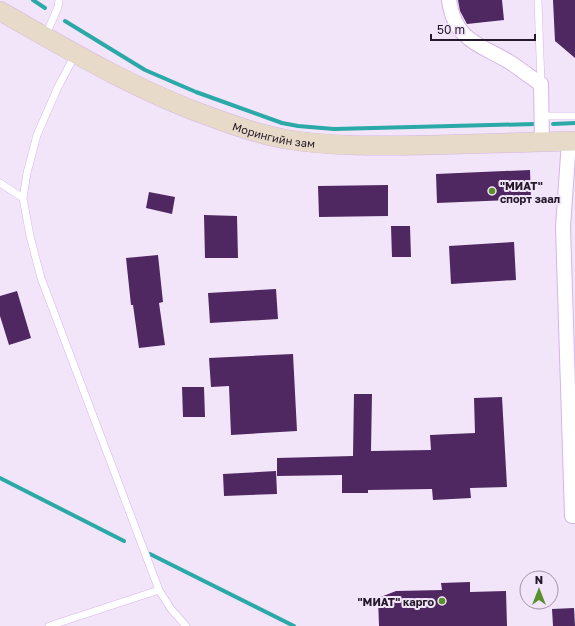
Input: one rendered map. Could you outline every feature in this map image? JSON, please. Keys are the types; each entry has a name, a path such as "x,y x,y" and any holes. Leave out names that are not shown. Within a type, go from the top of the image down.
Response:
{"main road":[{"name":"Морингийн зам","path":"0,11 75,54 143,90 240,128 283,138 320,144 368,146 572,141"}],"street":[{"path":"449,0 450,9 457,25 470,41 509,62 541,84 542,142"},
{"path":"572,141 563,227 572,516 575,516"}],"lane":[{"path":"45,37 58,7 59,0"},
{"path":"538,0 541,84"},
{"path":"75,54 58,87 37,136 27,173 24,198 30,236 41,278 159,590 171,609 186,626"},
{"path":"541,116 575,116"},
{"path":"0,183 24,198"},
{"path":"49,626 159,590"}],"building":[{"path":"458,0 502,0 504,20 467,24 460,11"},
{"path":"553,0 575,0 575,58 555,41"},
{"path":"530,170 531,199 437,203 436,174"},
{"path":"388,185 388,216 319,217 318,186"},
{"path":"149,192 175,197 172,214 146,208"},
{"path":"204,215 237,216 238,258 205,258"},
{"path":"391,226 410,226 411,257 392,257"},
{"path":"514,242 516,280 451,284 449,246"},
{"path":"158,255 163,302 159,303 165,345 139,348 133,305 131,305 126,258"},
{"path":"276,289 278,319 210,323 208,293"},
{"path":"17,291 31,338 9,345 0,316 0,296"},
{"path":"293,354 297,431 231,435 229,386 211,387 209,358"},
{"path":"182,387 204,387 205,417 183,417"},
{"path":"354,394 372,394 371,451 431,450 430,435 475,433 474,398 502,397 507,487 470,488 471,498 433,500 432,489 368,490 368,493 342,493 342,475 277,476 277,458 353,456"},
{"path":"276,471 277,494 224,496 223,474"},
{"name":"\"МИАТ\" карго","path":"470,582 470,592 506,591 507,626 379,626 378,598 396,591 442,590 441,583"},
{"path":"574,608 575,626 553,626 552,610 559,610 559,609"}],"waterway":[{"path":"33,0 45,8"},
{"path":"65,21 145,70 196,92 282,123 334,129 535,124"},
{"path":"553,124 575,123"},
{"path":"0,478 124,541"},
{"path":"150,554 294,626"}],"place":[{"name":"\"МИАТ\" спорт заал","path":"492,191"},
{"name":"\"МИАТ\" карго","path":"442,601"}]}
